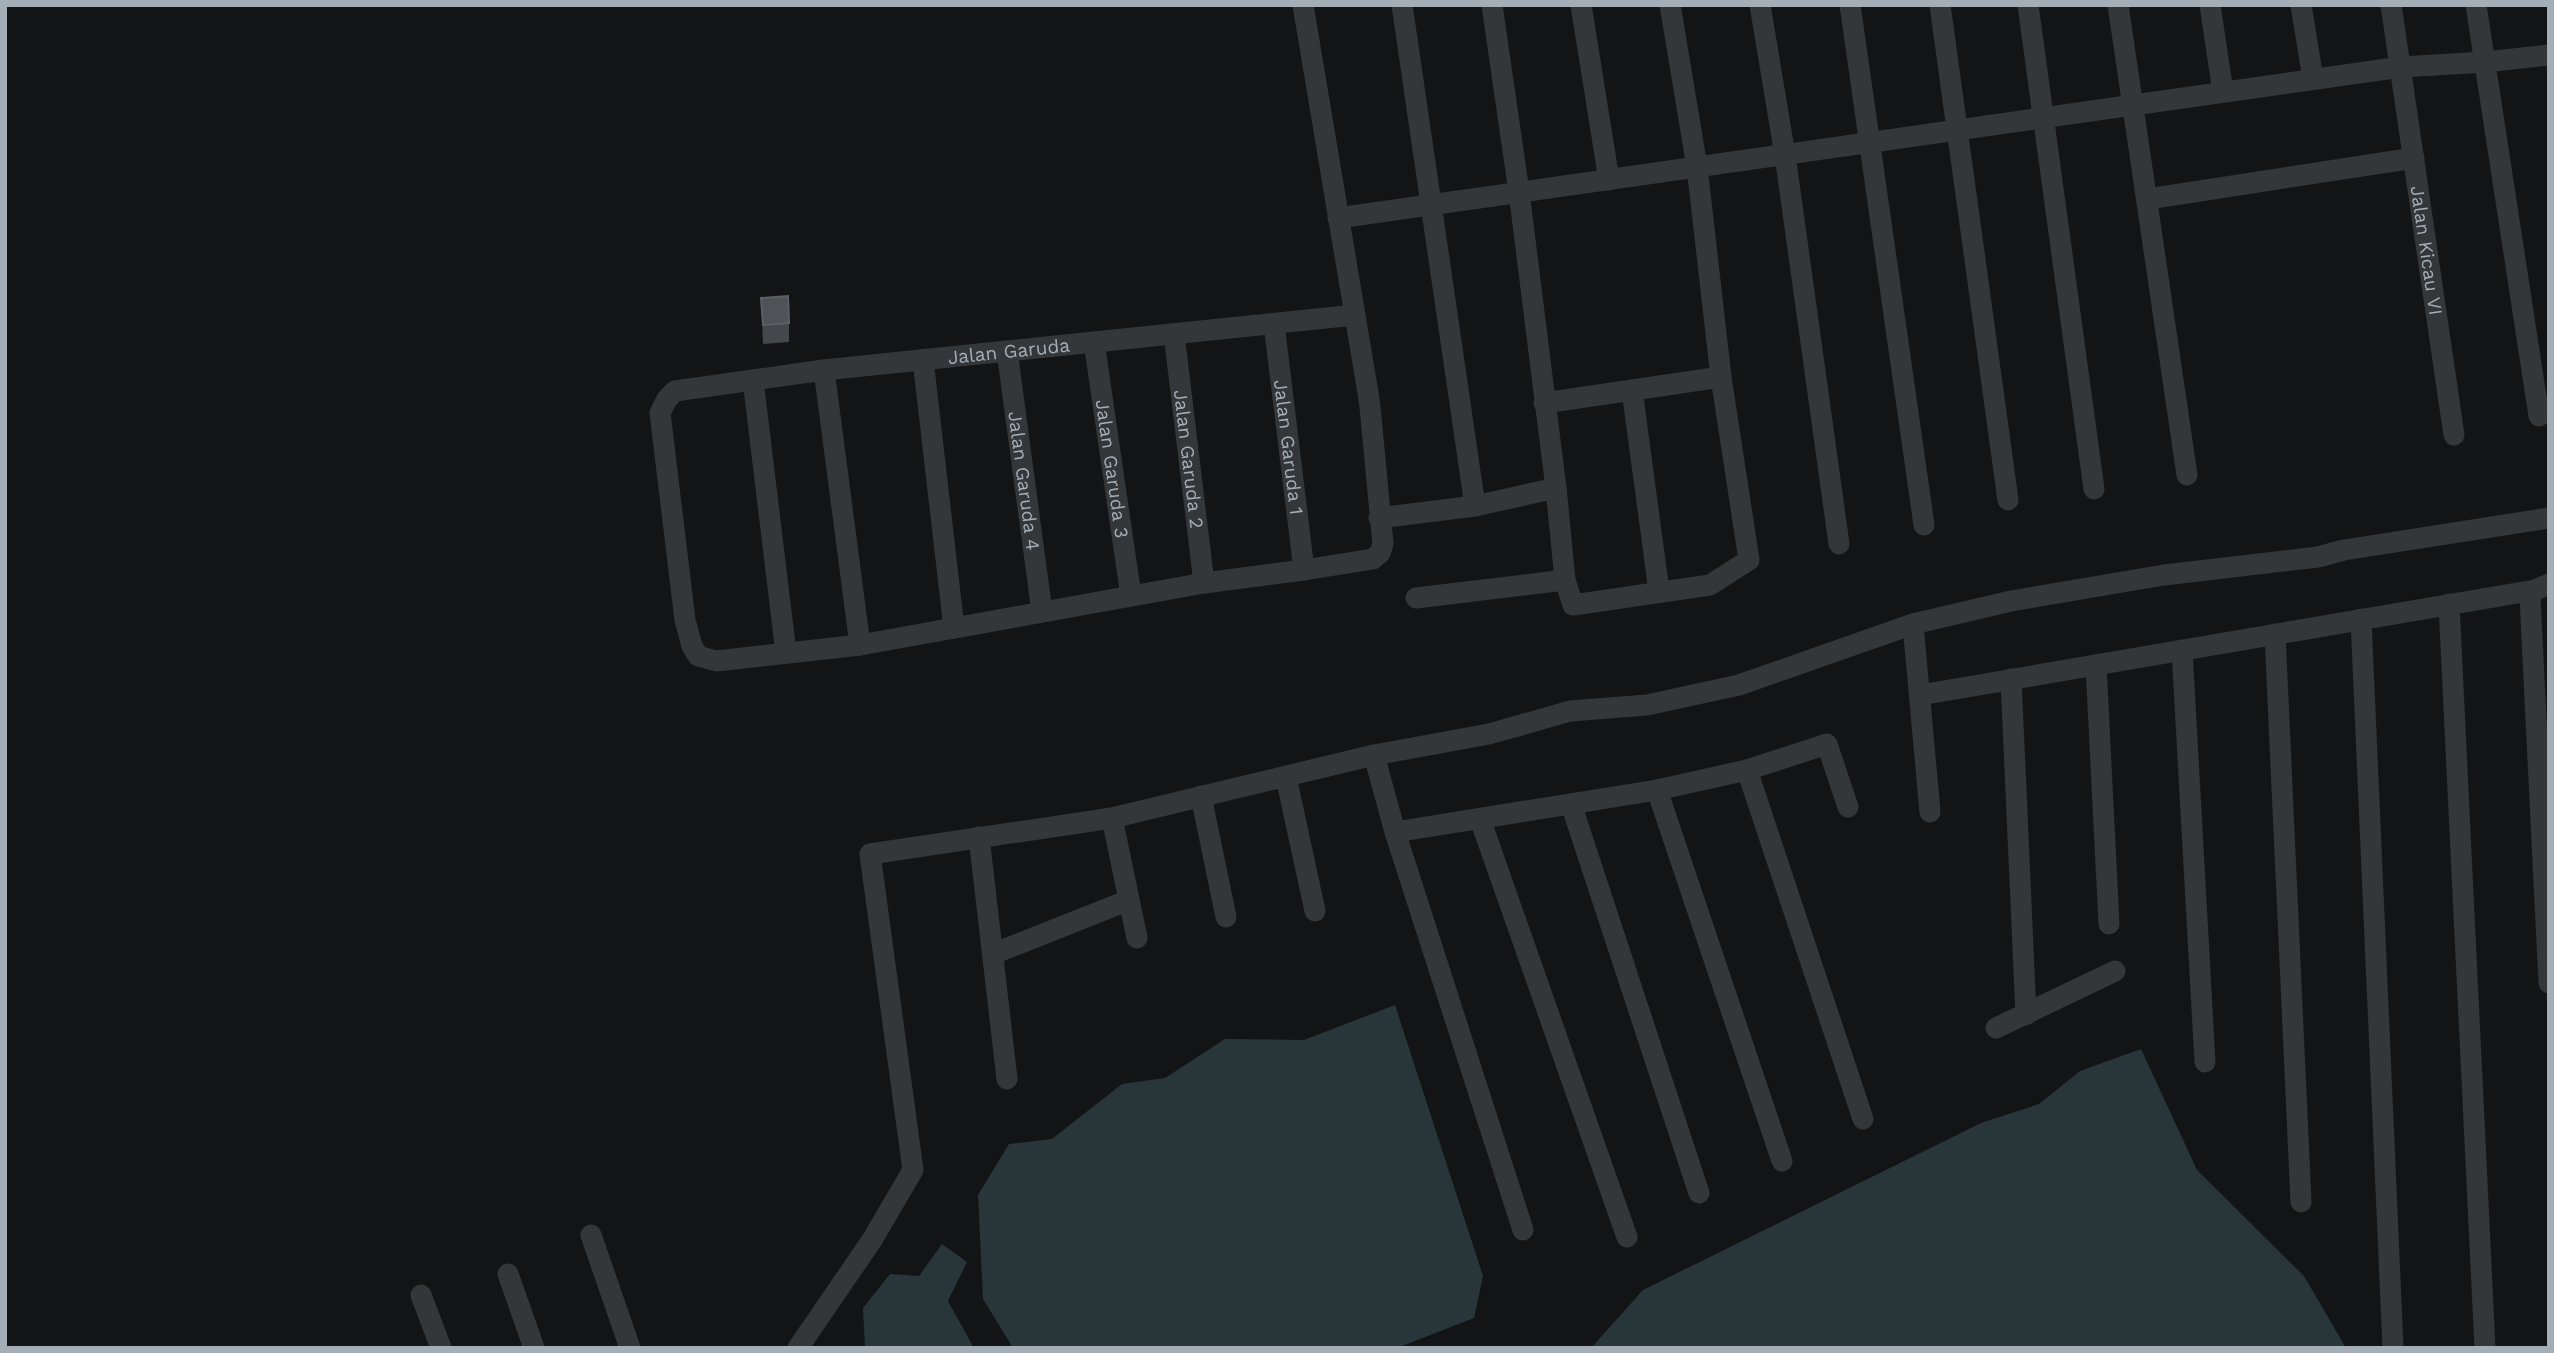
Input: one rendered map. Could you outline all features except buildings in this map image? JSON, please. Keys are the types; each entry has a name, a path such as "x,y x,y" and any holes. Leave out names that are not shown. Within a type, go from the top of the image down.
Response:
{"street":[{"path":"753,380 786,653 860,645 1203,583 1373,559 1380,553 1383,544 1370,407 1303,5"},
{"path":"1402,5 1475,506"},
{"path":"1492,5 1519,192 1565,580 1573,604 1710,585 1749,560 1721,377 1697,167 1670,5"},
{"path":"1581,5 1609,180"},
{"path":"1760,5 1785,155 1839,544"},
{"path":"1850,5 1924,525"},
{"path":"1940,5 2008,500"},
{"path":"2028,5 2094,489"},
{"path":"2119,5 2187,475"},
{"path":"2210,5 2223,92"},
{"path":"2301,5 2313,79"},
{"name":"Jalan Kicau VI","path":"2391,5 2454,436"},
{"path":"2476,5 2539,416"},
{"path":"1338,218 2401,67 2549,55"},
{"path":"2148,199 2414,158"},
{"name":"Jalan Garuda","path":"786,653 716,661 698,656 692,646 685,620 660,412 675,391 824,370 1355,316"},
{"name":"Jalan Garuda 1","path":"1274,324 1304,570"},
{"name":"Jalan Garuda 2","path":"1174,334 1203,583"},
{"name":"Jalan Garuda 3","path":"1094,342 1130,596"},
{"name":"Jalan Garuda 4","path":"1007,351 1042,612"},
{"path":"923,360 954,628"},
{"path":"824,370 860,645"},
{"path":"1544,403 1721,377"},
{"path":"1632,390 1659,591"},
{"path":"1379,518 1475,506 1556,488"},
{"path":"798,1348 872,1240 913,1170 870,854 1112,818 1374,755 1489,734 1570,711 1647,705 1739,685 1913,624 2024,598 2164,575 2318,556 2549,518"},
{"path":"1416,598 1565,580"},
{"path":"1920,695 2542,587"},
{"path":"2542,587 2530,597 2549,983"},
{"path":"2449,604 2484,1348"},
{"path":"2361,619 2393,1348"},
{"path":"1913,624 1930,812"},
{"path":"2275,634 2301,1202"},
{"path":"2182,650 2205,1062"},
{"path":"2096,665 2109,924"},
{"path":"2011,679 2026,1015"},
{"path":"1395,832 1657,790 1747,770 1827,744 1848,807"},
{"path":"1374,755 1395,832 1523,1230"},
{"path":"1747,770 1863,1119"},
{"path":"1286,777 1315,911"},
{"path":"1657,790 1782,1161"},
{"path":"1201,796 1226,916"},
{"path":"1571,804 1699,1193"},
{"path":"1112,818 1137,938"},
{"path":"1480,819 1626,1237"},
{"path":"979,837 1007,1079"},
{"path":"993,954 1129,900"},
{"path":"1996,1028 2115,971"},
{"path":"591,1235 630,1348"},
{"path":"508,1274 534,1348"},
{"path":"421,1295 441,1348"}],"shaded area":[{"path":"1395,1005 1483,1276 1474,1318 1397,1348 1013,1348 983,1299 978,1195 1009,1144 1052,1139 1122,1084 1165,1078 1225,1039 1304,1040"},
{"path":"2141,1049 2197,1170 2304,1276 2346,1348 1591,1348 1643,1290 1981,1123 2039,1104 2080,1071"},
{"path":"942,1244 967,1262 948,1301 974,1348 865,1348 863,1308 890,1274 919,1276"}]}
